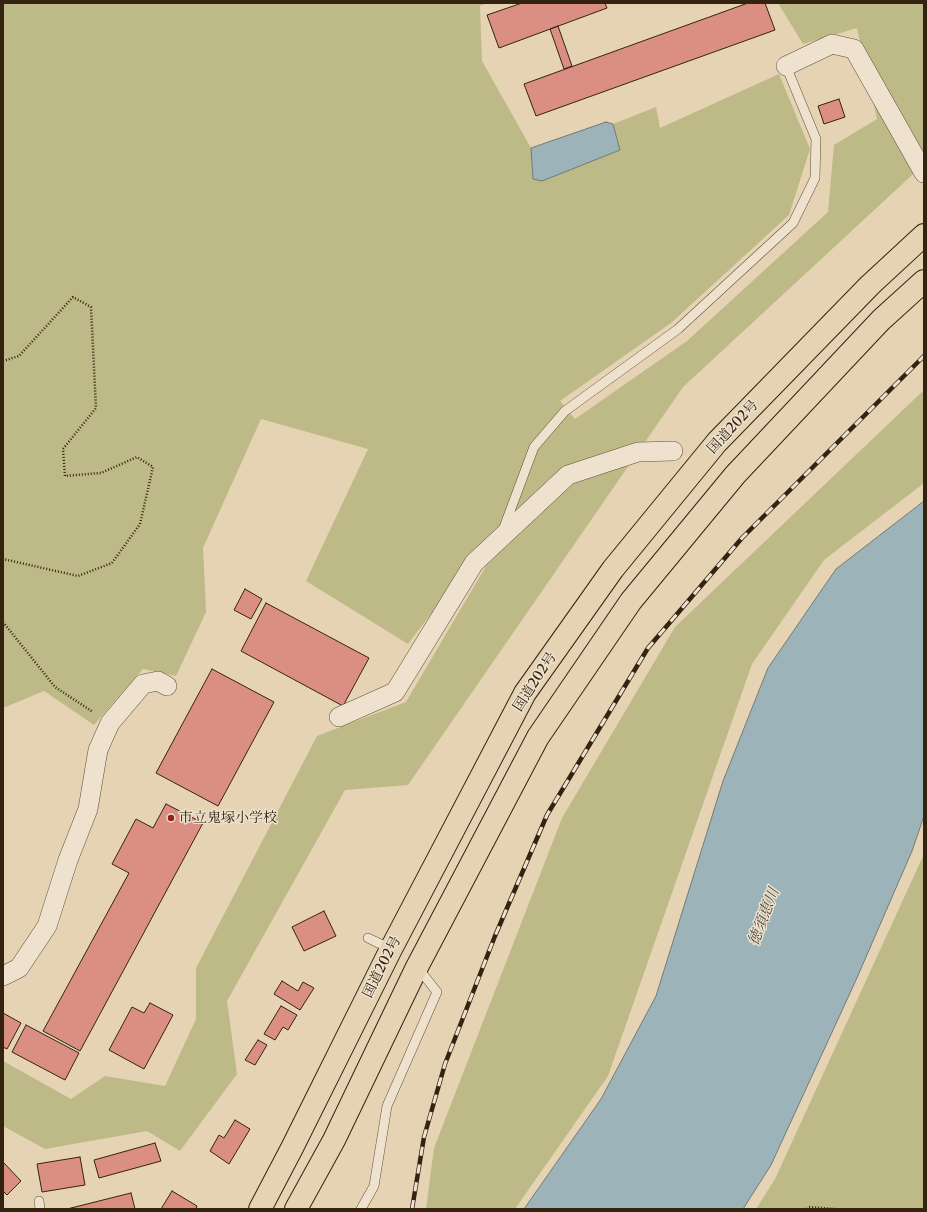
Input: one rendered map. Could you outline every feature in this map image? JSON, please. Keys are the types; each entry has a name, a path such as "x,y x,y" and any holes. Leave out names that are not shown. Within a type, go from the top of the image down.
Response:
{"highway":[{"name":"国道202号","path":"260,1209 391,949 525,693 613,569 717,442 870,285 924,235"},
{"path":"296,1209 334,1140 417,967 538,737 631,601 735,475 881,320 924,281"}],"street":[{"path":"786,66 832,44 854,49 924,173"},
{"path":"339,717 395,692 474,563 500,537 568,475 638,452 673,451"},
{"path":"3,976 19,968 46,926 68,860 88,809 98,750 110,723 143,684 158,681 167,686"}],"lane":[{"path":"500,537 534,447 565,411 678,329 793,223 815,178 816,139 786,66"},
{"path":"368,938 391,949"},
{"path":"360,1209 374,1186 387,1106 437,992 417,967"}],"path":[{"path":"3,361 19,356 73,297 91,307 96,408 63,449 65,476 101,473 137,457 153,467 140,524 112,563 78,576 3,559"},
{"path":"3,622 55,687 110,723"},
{"path":"807,1209 809,1207 835,1209"}],"shaded area":[{"path":"3,3 487,3 480,6 482,61 531,148 533,179 620,150 613,124 656,107 660,128 779,74 810,149 789,215 671,323 560,401 575,419 687,341 828,212 834,145 877,119 857,28 803,44 778,3 924,3 924,164 683,387 408,785 345,790 227,1001 237,1074 180,1151 147,1131 45,1149 3,1126 3,1061 71,1099 105,1076 165,1086 196,1019 196,968 317,736 406,702 486,566 497,527 408,644 306,581 368,449 261,419 203,548 206,612 176,676 143,669 94,725 44,691 3,708"},
{"path":"924,390 924,483 824,560 752,664 608,1076 515,1209 426,1209 434,1148 562,818 675,627"},
{"path":"924,854 924,1209 756,1209 775,1179"}],"water":[{"path":"606,122 613,124 620,150 542,181 533,179 531,148"},
{"name":"徳須恵川","path":"924,501 924,816 912,851 856,980 771,1165 743,1209 524,1209 601,1099 656,996 723,781 768,668 836,569"}],"building":[{"path":"522,3 605,3 607,8 499,48 487,15"},
{"path":"748,3 765,3 775,30 536,116 524,84"},
{"path":"558,26 572,66 564,69 550,29"},
{"path":"839,99 845,117 824,124 818,106"},
{"path":"245,589 262,599 251,619 234,610"},
{"path":"266,603 369,658 343,706 241,651"},
{"path":"212,669 274,702 218,806 156,773"},
{"path":"166,804 203,823 80,1051 43,1031 129,873 112,864 136,819 153,828"},
{"path":"324,911 336,936 304,951 292,927"},
{"path":"282,981 298,991 303,982 314,988 300,1010 274,994"},
{"path":"150,1003 173,1015 144,1069 109,1050 132,1007 144,1013"},
{"path":"281,1006 297,1015 288,1030 283,1027 275,1040 264,1034"},
{"path":"3,1013 21,1023 7,1049 3,1047"},
{"path":"26,1025 79,1053 65,1080 12,1052"},
{"path":"258,1040 267,1045 255,1065 245,1060"},
{"path":"235,1120 250,1129 229,1164 210,1151 219,1135 224,1138"},
{"path":"155,1143 161,1161 99,1178 94,1160"},
{"path":"80,1157 85,1185 42,1192 37,1164"},
{"path":"3,1162 21,1181 7,1195 3,1191"},
{"path":"172,1191 197,1206 196,1209 161,1209"},
{"path":"131,1193 135,1209 67,1209"}],"railway":[{"path":"412,1209 424,1137 445,1064 495,936 547,815 648,648 742,538 924,356"}],"place":[{"name":"市立鬼塚小学校","path":"171,818"}]}
